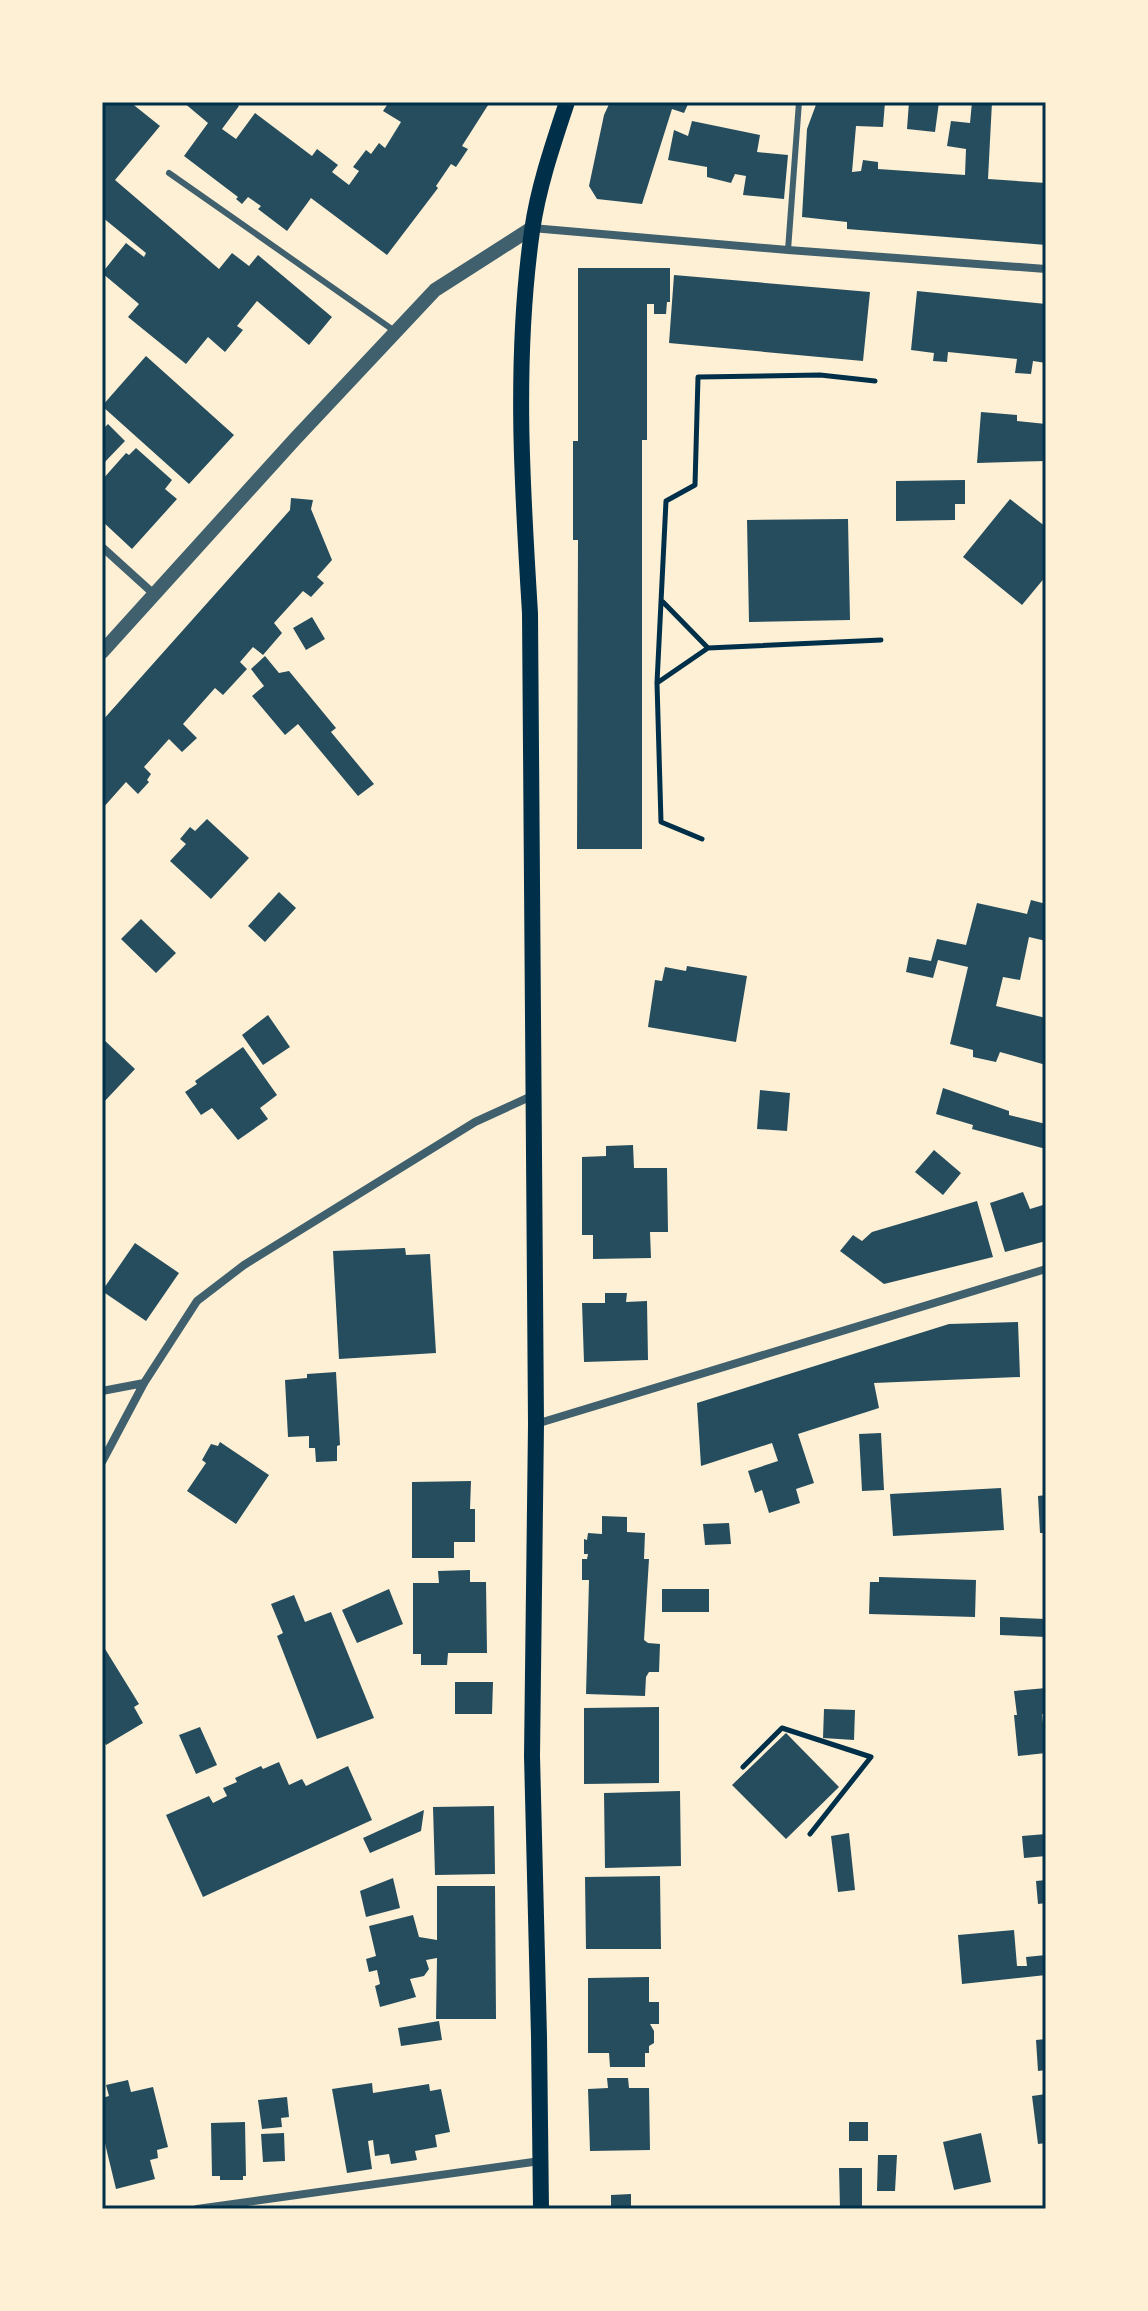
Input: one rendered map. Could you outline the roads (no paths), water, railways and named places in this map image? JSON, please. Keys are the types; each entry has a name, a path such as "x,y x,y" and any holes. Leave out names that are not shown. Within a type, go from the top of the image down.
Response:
{"main road":[{"path":"541,2209 532,1756 536,1424 530,613 520,375 532,228 552,147 567,102"}],"street":[{"path":"102,652 435,290 532,228 1046,269"},
{"path":"102,547 155,595"},
{"path":"102,1462 144,1383 197,1301 244,1265 475,1122 535,1095"},
{"path":"536,1424 1046,1269"},
{"path":"102,1391 144,1383"},
{"path":"197,2209 540,2161"}],"lane":[{"path":"788,250 799,102"},
{"path":"169,173 396,332"}]}
